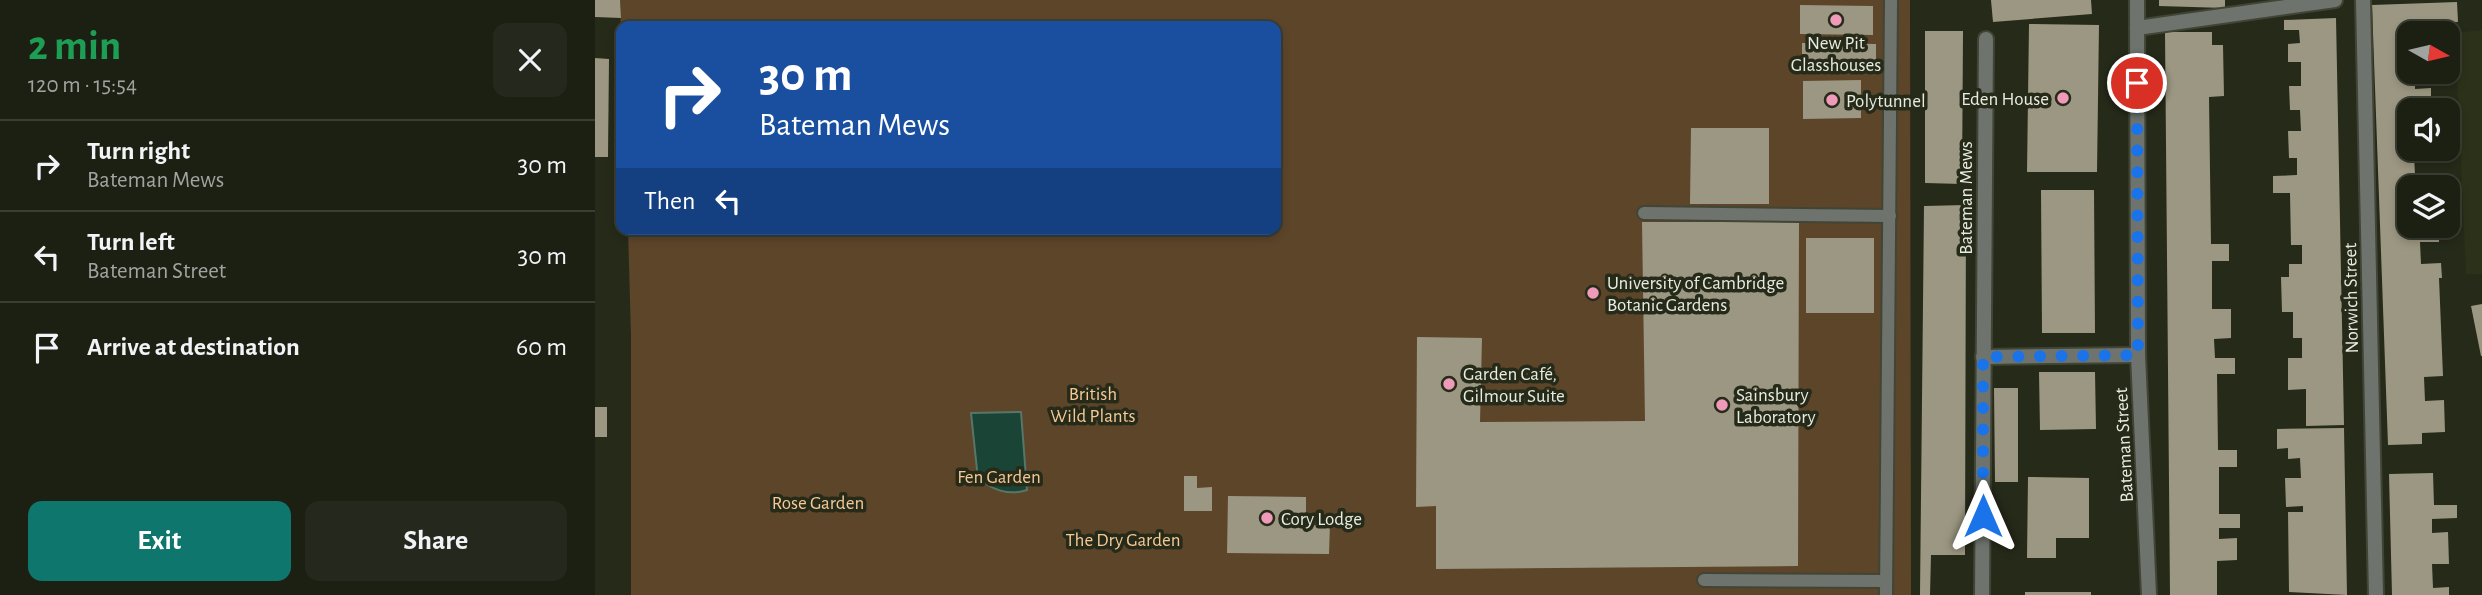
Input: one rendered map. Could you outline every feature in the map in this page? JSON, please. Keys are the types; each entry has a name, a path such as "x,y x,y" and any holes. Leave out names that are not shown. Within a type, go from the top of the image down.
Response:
{"street":[{"name":"Bateman Street","path":"2137,0 2138,355 2149,595"},
{"path":"2137,28 2335,0"},
{"name":"Norwich Street","path":"2363,0 2376,595"},
{"name":"Bateman Mews","path":"1982,595 1986,39"},
{"path":"1983,357 2138,355"}],"lane":[{"path":"1886,595 1891,0"},
{"path":"1644,213 1890,216"},
{"path":"1704,580 1886,581"}],"shaded area":[{"path":"2482,30 2482,274 2466,274 2457,84 2461,84 2461,32"},
{"path":"1021,412 1027,490 1001,491 978,479 971,413"}],"green space":[{"name":"University of Cambridge Botanic Gardens","path":"620,0 1910,0 1911,595 631,595 628,235 1281,235 1281,21 621,21"}],"building":[{"path":"595,0 620,0 621,18 595,17"},
{"path":"1991,0 2091,0 2092,14 1993,22"},
{"path":"2159,0 2225,0 2225,8 2159,6"},
{"path":"2457,2 2458,21 2397,21 2397,84 2415,84 2415,89 2431,88 2431,98 2397,98 2397,161 2414,161 2415,175 2397,175 2397,238 2439,238 2439,242 2420,242 2421,264 2441,263 2442,278 2439,278 2443,376 2424,377 2425,401 2444,400 2445,432 2422,433 2422,444 2388,445 2372,5"},
{"name":"New Pit Glasshouses","path":"1800,5 1873,6 1873,35 1800,34"},
{"path":"2336,18 2344,425 2306,426 2306,389 2288,390 2288,358 2302,358 2302,338 2293,338 2293,312 2282,312 2281,277 2289,277 2289,264 2302,264 2302,245 2291,245 2290,193 2273,193 2273,176 2297,175 2297,158 2289,158 2288,131 2301,131 2300,110 2290,110 2289,86 2301,86 2301,62 2288,62 2288,44 2300,43 2299,30 2284,30 2284,20"},
{"name":"Eden House","path":"2029,24 2099,25 2097,172 2027,172"},
{"path":"1925,31 1963,31 1962,184 1925,183"},
{"path":"2165,32 2212,32 2212,45 2223,45 2224,96 2209,97 2211,244 2229,244 2229,261 2212,261 2212,309 2231,309 2231,338 2214,339 2215,358 2235,358 2235,374 2217,374 2218,450 2237,450 2237,467 2219,467 2219,514 2240,514 2240,528 2219,528 2219,539 2237,538 2237,560 2217,561 2217,595 2170,595"},
{"name":"New Pit Glasshouses","path":"1802,43 1876,44 1876,72 1802,71"},
{"path":"595,58 609,59 608,157 595,157"},
{"name":"Polytunnel","path":"1861,80 1861,118 1803,119 1803,81"},
{"path":"1691,128 1769,128 1769,204 1690,204"},
{"path":"2041,190 2094,190 2095,333 2042,333"},
{"path":"1966,205 1965,555 1931,555 1930,595 1920,595 1924,206"},
{"name":"Sainsbury Laboratory","path":"1642,222 1799,222 1798,566 1436,569 1436,506 1416,507 1417,337 1482,338 1480,422 1645,421"},
{"path":"1806,238 1874,238 1874,313 1806,313"},
{"path":"2482,304 2482,356 2481,356 2471,306"},
{"path":"2039,372 2095,372 2096,429 2040,430"},
{"path":"1994,388 2018,388 2018,482 1995,482"},
{"path":"595,407 607,407 607,437 595,437"},
{"path":"2344,428 2347,595 2289,592 2288,512 2303,512 2303,506 2286,507 2285,478 2301,478 2300,458 2288,459 2288,448 2277,449 2277,429"},
{"path":"2433,473 2434,505 2457,505 2457,518 2432,519 2432,533 2448,532 2449,564 2432,564 2433,588 2449,587 2449,595 2392,595 2389,474"},
{"path":"1184,476 1197,476 1197,488 1212,487 1212,511 1184,511"},
{"path":"2028,477 2089,478 2089,538 2056,538 2056,558 2027,558"},
{"name":"Cory Lodge","path":"1228,496 1306,497 1306,525 1330,525 1329,554 1227,553"},
{"path":"2025,592 2091,592 2091,595 2025,595"}],"place":[{"name":"New Pit Glasshouses","path":"1836,20"},
{"name":"Eden House","path":"2063,98"},
{"name":"Polytunnel","path":"1832,100"},
{"name":"University of Cambridge Botanic Gardens","path":"1593,293"},
{"name":"Garden Café, Gilmour Suite","path":"1449,384"},
{"name":"Sainsbury Laboratory","path":"1722,405"},
{"name":"Cory Lodge","path":"1267,518"}],"route":[{"path":"1983,516 1983,357 2138,355 2137,83"}],"park label":[{"name":"British Wild Plants","path":"1093,404"},
{"name":"Fen Garden","path":"999,476"},
{"name":"Rose Garden","path":"818,502"},
{"name":"The Dry Garden","path":"1123,539"}]}
